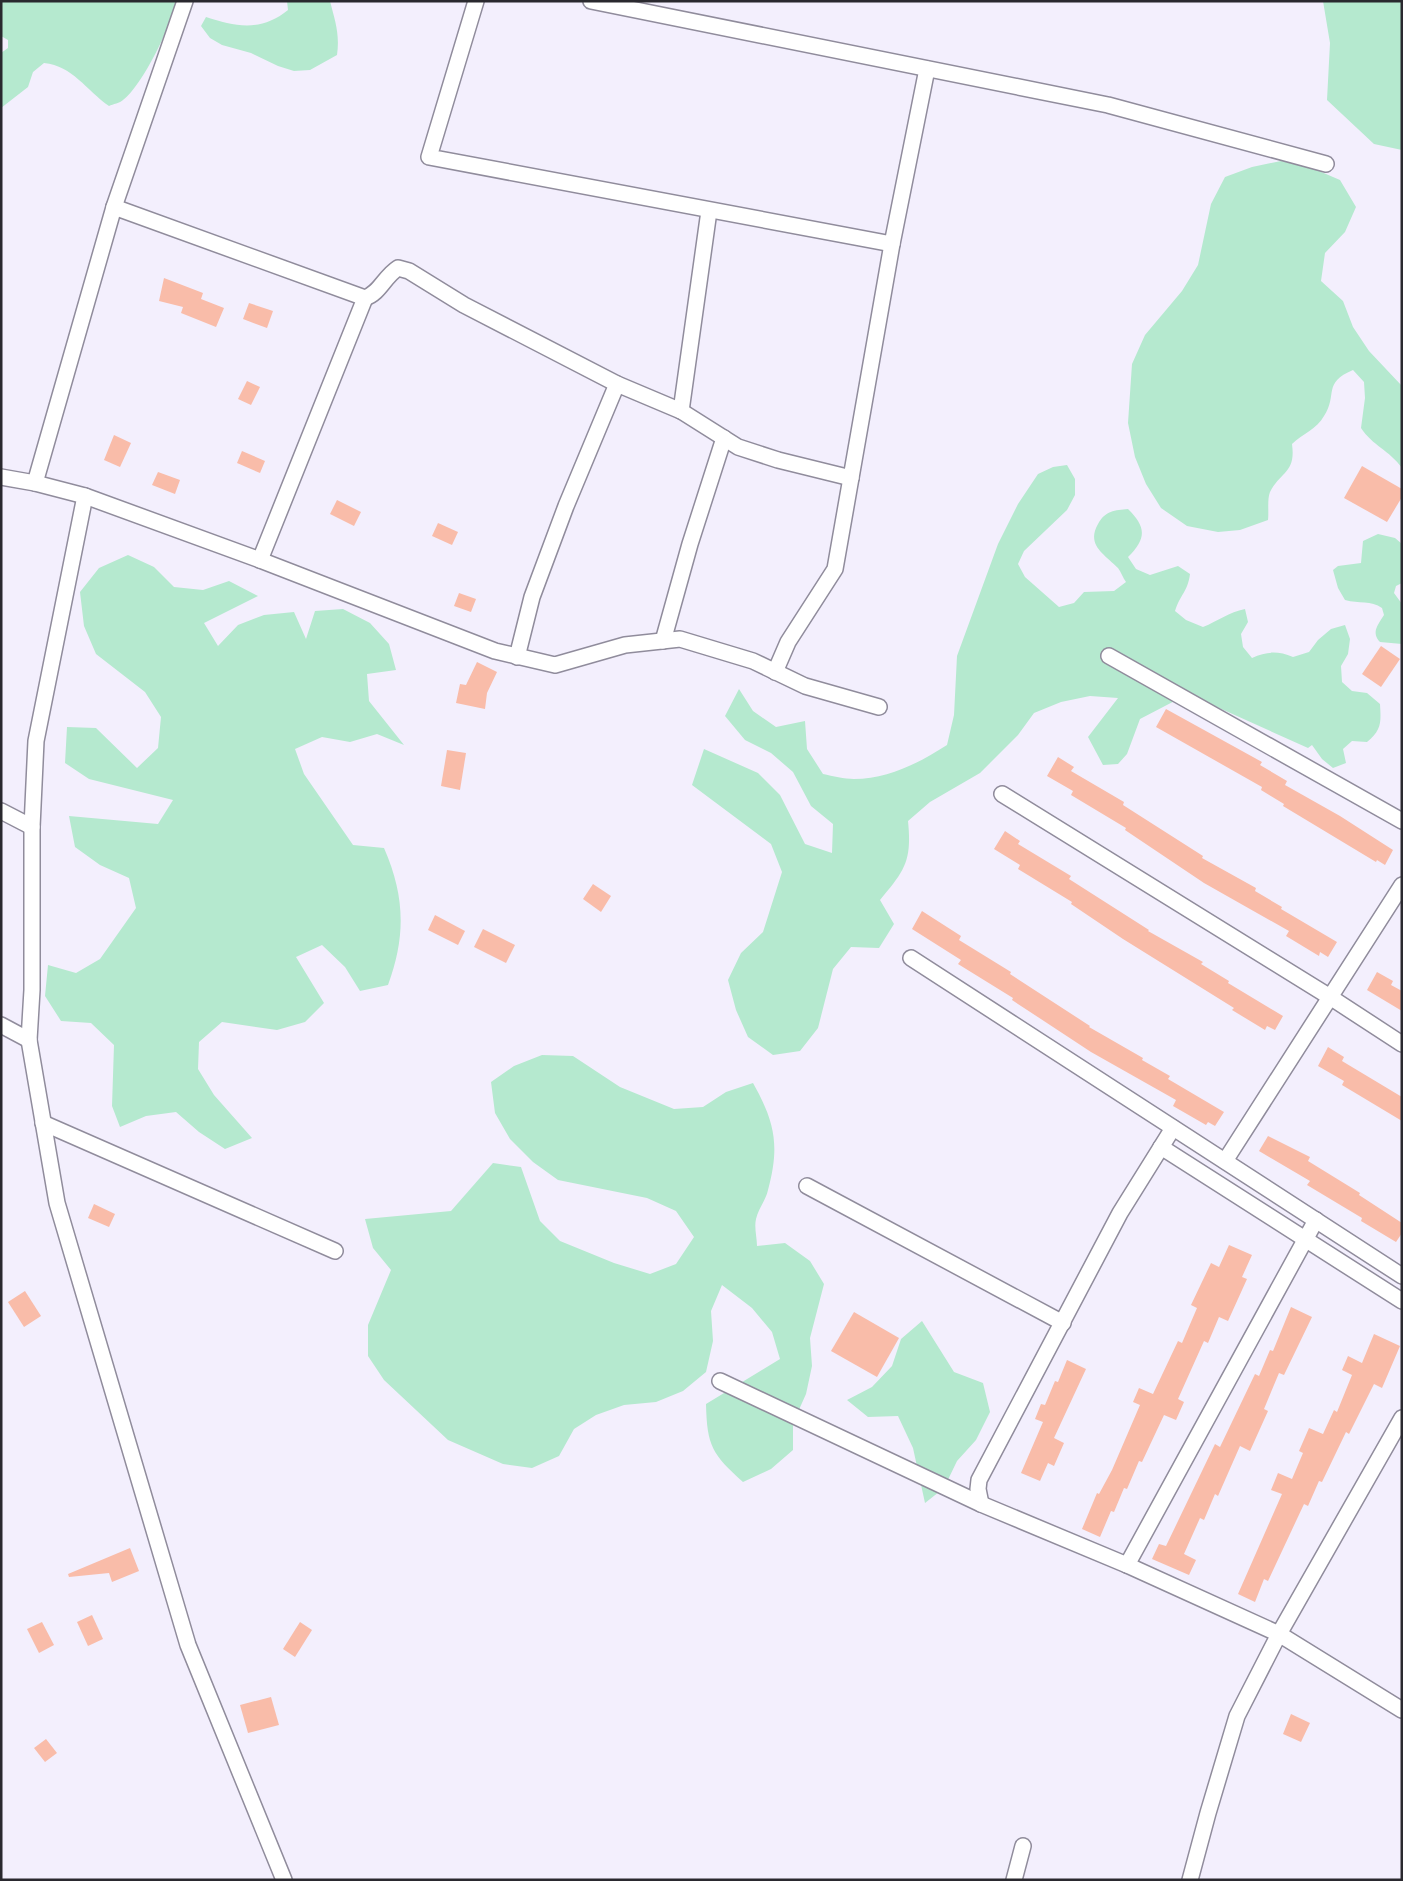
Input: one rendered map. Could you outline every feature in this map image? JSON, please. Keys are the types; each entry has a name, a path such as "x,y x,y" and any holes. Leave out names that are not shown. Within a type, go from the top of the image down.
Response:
{"street":[{"path":"35,483 114,207 185,1"},
{"path":"476,1 429,157 892,244"},
{"path":"592,1 1108,105 1326,164"},
{"path":"775,672 788,642 835,570 892,244 928,69"},
{"path":"114,207 365,298 374,294 389,274 398,268 409,271 464,305 617,384 681,411 738,447 778,460 851,478"},
{"path":"681,411 709,211"},
{"path":"260,560 365,298"},
{"path":"517,657 532,597 566,506 617,384"},
{"path":"663,641 690,544 724,438"},
{"path":"1,477 35,483 85,496 260,560 495,652 555,665 625,646 680,639 753,661 805,686 879,707"},
{"path":"85,496 36,741 32,827 32,990 29,1040 58,1203 188,1645 284,1880"},
{"path":"1109,656 1402,820"},
{"path":"1002,794 1330,997 1402,1044"},
{"path":"1,811 32,827"},
{"path":"1225,1161 1402,885"},
{"path":"910,958 1402,1276"},
{"path":"1,1024 29,1040"},
{"path":"43,1123 335,1251"},
{"path":"981,1504 979,1480 1120,1213 1173,1128"},
{"path":"1161,1147 1402,1301"},
{"path":"807,1186 1063,1323"},
{"path":"1127,1565 1316,1220"},
{"path":"720,1381 981,1504 1127,1565 1278,1634 1402,1710"},
{"path":"1190,1880 1237,1716 1278,1634 1402,1418"},
{"path":"1014,1880 1023,1846"}],"green space":[{"path":"1,1 177,1 163,39 155,54 139,82 122,101 109,106 71,74 54,65 44,63 33,72 28,87 1,108 1,53 8,48 8,40 1,36"},
{"path":"287,1 330,1 337,34 337,55 310,70 294,71 278,66 251,53 222,45 210,38 201,26 206,17 238,25 258,25 278,17 288,10"},
{"path":"1323,1 1402,1 1402,150 1374,144 1327,100 1330,43"},
{"path":"1281,161 1312,168 1340,180 1356,207 1345,232 1325,253 1321,281 1343,301 1353,327 1369,351 1402,386 1402,468 1361,428 1365,398 1364,382 1353,370 1337,380 1332,390 1328,409 1321,421 1292,444 1293,454 1290,466 1270,492 1268,520 1240,530 1218,532 1187,526 1161,508 1146,484 1135,457 1128,423 1132,364 1145,335 1182,291 1198,265 1211,204 1225,177 1252,167"},
{"path":"1067,465 1075,479 1075,495 1067,510 1024,551 1018,564 1025,577 1059,607 1074,603 1084,592 1114,591 1126,582 1118,568 1098,549 1094,538 1098,524 1104,516 1115,511 1128,509 1138,521 1142,533 1139,544 1128,557 1136,569 1150,575 1178,566 1190,574 1188,585 1175,611 1186,620 1203,627 1229,614 1245,609 1248,622 1241,634 1243,647 1252,658 1268,653 1293,657 1309,652 1318,640 1331,629 1345,625 1350,639 1348,654 1341,666 1342,682 1352,691 1367,693 1380,704 1380,725 1372,738 1367,742 1352,741 1343,749 1346,763 1333,768 1322,759 1312,745 1308,748 1188,694 1140,719 1127,754 1118,764 1103,765 1088,737 1118,698 1090,696 1061,702 1034,713 1018,735 980,773 930,802 908,821 909,846 905,864 880,900 894,924 879,948 851,947 833,969 818,1028 800,1051 773,1055 748,1037 736,1010 728,980 741,953 763,932 782,872 771,844 692,785 704,749 758,773 780,795 805,844 832,853 833,824 811,806 793,772 771,753 745,740 725,716 739,689 753,711 776,727 805,721 807,749 823,774 850,779 879,776 914,764 947,745 954,715 957,656 998,544 1018,504 1038,474 1053,467"},
{"path":"1378,534 1395,538 1402,544 1402,583 1396,586 1394,593 1402,604 1402,644 1380,642 1376,632 1384,615 1382,608 1374,604 1345,600 1338,588 1333,570 1338,566 1361,563 1363,541"},
{"path":"128,555 154,567 174,587 203,590 229,581 258,596 204,623 218,646 238,625 264,615 294,612 306,639 315,611 343,609 370,623 389,644 396,670 367,674 369,701 404,745 377,734 350,742 322,737 295,749 304,774 353,845 384,848 396,883 401,916 398,950 388,985 360,991 345,967 322,945 296,957 324,1003 305,1022 277,1030 222,1022 199,1042 198,1069 214,1095 252,1138 225,1149 199,1132 176,1112 146,1116 120,1127 112,1106 114,1045 91,1023 61,1021 45,996 48,965 76,973 100,959 136,908 129,878 100,865 75,847 69,816 158,824 173,800 89,779 65,763 67,727 96,728 137,768 158,748 161,717 145,692 96,654 84,626 80,592 99,568"},
{"path":"542,1055 573,1056 620,1087 674,1109 703,1107 726,1092 753,1083 771,1122 774,1147 774,1160 768,1190 756,1219 757,1246 785,1243 810,1261 824,1284 810,1338 812,1366 806,1394 793,1423 793,1450 771,1469 743,1482 724,1464 710,1440 706,1404 780,1359 772,1332 752,1308 722,1285 711,1311 713,1341 706,1372 683,1391 656,1402 624,1405 596,1415 574,1429 559,1456 532,1468 503,1464 448,1440 384,1380 368,1356 368,1325 391,1270 373,1248 365,1219 451,1211 493,1163 521,1167 540,1221 560,1241 614,1263 650,1274 676,1264 694,1237 676,1211 647,1198 558,1180 533,1162 510,1139 495,1113 491,1082 514,1066"},
{"path":"922,1321 954,1372 983,1383 990,1412 976,1440 957,1461 944,1488 925,1503 913,1448 898,1416 868,1417 847,1400 872,1387 892,1366 901,1339"}],"building":[{"path":"164,278 203,293 201,299 224,308 216,327 181,313 183,307 159,301"},
{"path":"249,303 273,311 267,328 243,319"},
{"path":"247,381 260,387 251,405 238,399"},
{"path":"114,435 131,443 120,467 104,460"},
{"path":"242,451 265,461 260,473 237,463"},
{"path":"1362,466 1402,489 1402,497 1387,522 1344,498"},
{"path":"158,472 180,480 175,494 152,485"},
{"path":"337,500 361,512 354,526 330,514"},
{"path":"438,523 458,532 452,545 432,536"},
{"path":"459,593 476,599 471,612 454,606"},
{"path":"1381,646 1400,659 1381,687 1362,674"},
{"path":"477,662 497,672 487,693 485,709 456,703 460,684 466,685"},
{"path":"1166,709 1262,762 1260,765 1287,781 1285,785 1340,816 1393,850 1385,865 1377,860 1376,862 1283,806 1284,804 1261,790 1262,787 1156,727"},
{"path":"447,750 466,753 460,790 441,786"},
{"path":"1058,757 1074,767 1071,771 1124,802 1123,805 1203,856 1202,858 1256,888 1255,891 1282,907 1281,909 1337,942 1328,957 1320,952 1319,956 1286,936 1289,931 1204,883 1125,830 1126,828 1071,795 1073,791 1047,776"},
{"path":"1005,831 1020,841 1018,844 1071,876 1069,879 1148,931 1203,962 1201,964 1229,981 1228,983 1283,1016 1275,1030 1267,1026 1265,1030 1232,1010 1234,1008 1123,939 1071,904 1072,902 1018,869 1020,865 994,849"},
{"path":"593,884 611,896 601,912 583,899"},
{"path":"922,911 961,936 959,940 1011,972 1010,974 1089,1027 1143,1058 1142,1060 1170,1076 1168,1079 1224,1112 1215,1126 1208,1122 1206,1125 1173,1106 1176,1100 1091,1052 1012,1000 1013,998 958,964 961,960 912,929"},
{"path":"435,915 465,931 458,945 428,930"},
{"path":"483,929 515,945 506,963 474,947"},
{"path":"1377,972 1393,981 1391,985 1402,991 1402,1011 1367,990"},
{"path":"1328,1047 1344,1057 1342,1061 1402,1097 1402,1121 1342,1085 1344,1081 1318,1066"},
{"path":"1268,1136 1310,1157 1308,1161 1360,1193 1359,1195 1402,1223 1402,1233 1396,1242 1361,1221 1362,1218 1307,1185 1310,1181 1259,1151"},
{"path":"94,1204 115,1214 109,1227 88,1218"},
{"path":"1229,1245 1252,1255 1242,1277 1247,1279 1228,1321 1219,1317 1208,1343 1204,1341 1178,1399 1184,1402 1176,1420 1164,1415 1142,1462 1139,1461 1127,1489 1124,1488 1114,1512 1111,1511 1100,1537 1082,1529 1097,1493 1099,1494 1112,1470 1140,1405 1133,1402 1139,1388 1153,1394 1178,1341 1182,1343 1197,1308 1191,1305 1211,1263 1219,1267"},
{"path":"25,1291 41,1316 24,1327 8,1302"},
{"path":"1291,1307 1312,1317 1284,1375 1279,1373 1264,1409 1268,1411 1250,1451 1240,1446 1218,1496 1215,1494 1204,1520 1200,1518 1184,1554 1196,1560 1189,1575 1152,1559 1159,1544 1166,1546 1215,1444 1220,1447 1255,1374 1259,1376 1270,1350 1273,1351"},
{"path":"854,1312 899,1338 877,1377 831,1351"},
{"path":"1374,1334 1400,1346 1382,1388 1374,1384 1349,1434 1346,1432 1322,1482 1319,1481 1308,1506 1304,1504 1268,1581 1264,1579 1255,1602 1238,1594 1282,1494 1271,1490 1278,1473 1292,1479 1303,1453 1299,1451 1309,1428 1323,1434 1334,1410 1337,1412 1352,1375 1342,1370 1348,1356 1362,1363"},
{"path":"1067,1360 1086,1369 1054,1438 1064,1443 1054,1466 1048,1463 1040,1481 1021,1473 1043,1422 1035,1419 1041,1404 1045,1405 1055,1381 1058,1382"},
{"path":"130,1548 139,1571 112,1582 109,1573 69,1577 68,1574"},
{"path":"92,1615 103,1639 88,1646 77,1622"},
{"path":"42,1622 54,1645 39,1653 27,1629"},
{"path":"300,1622 312,1630 295,1657 283,1649"},
{"path":"271,1697 279,1725 248,1733 240,1705"},
{"path":"1291,1714 1310,1723 1301,1742 1283,1734"},
{"path":"46,1739 57,1753 45,1762 34,1748"}]}
